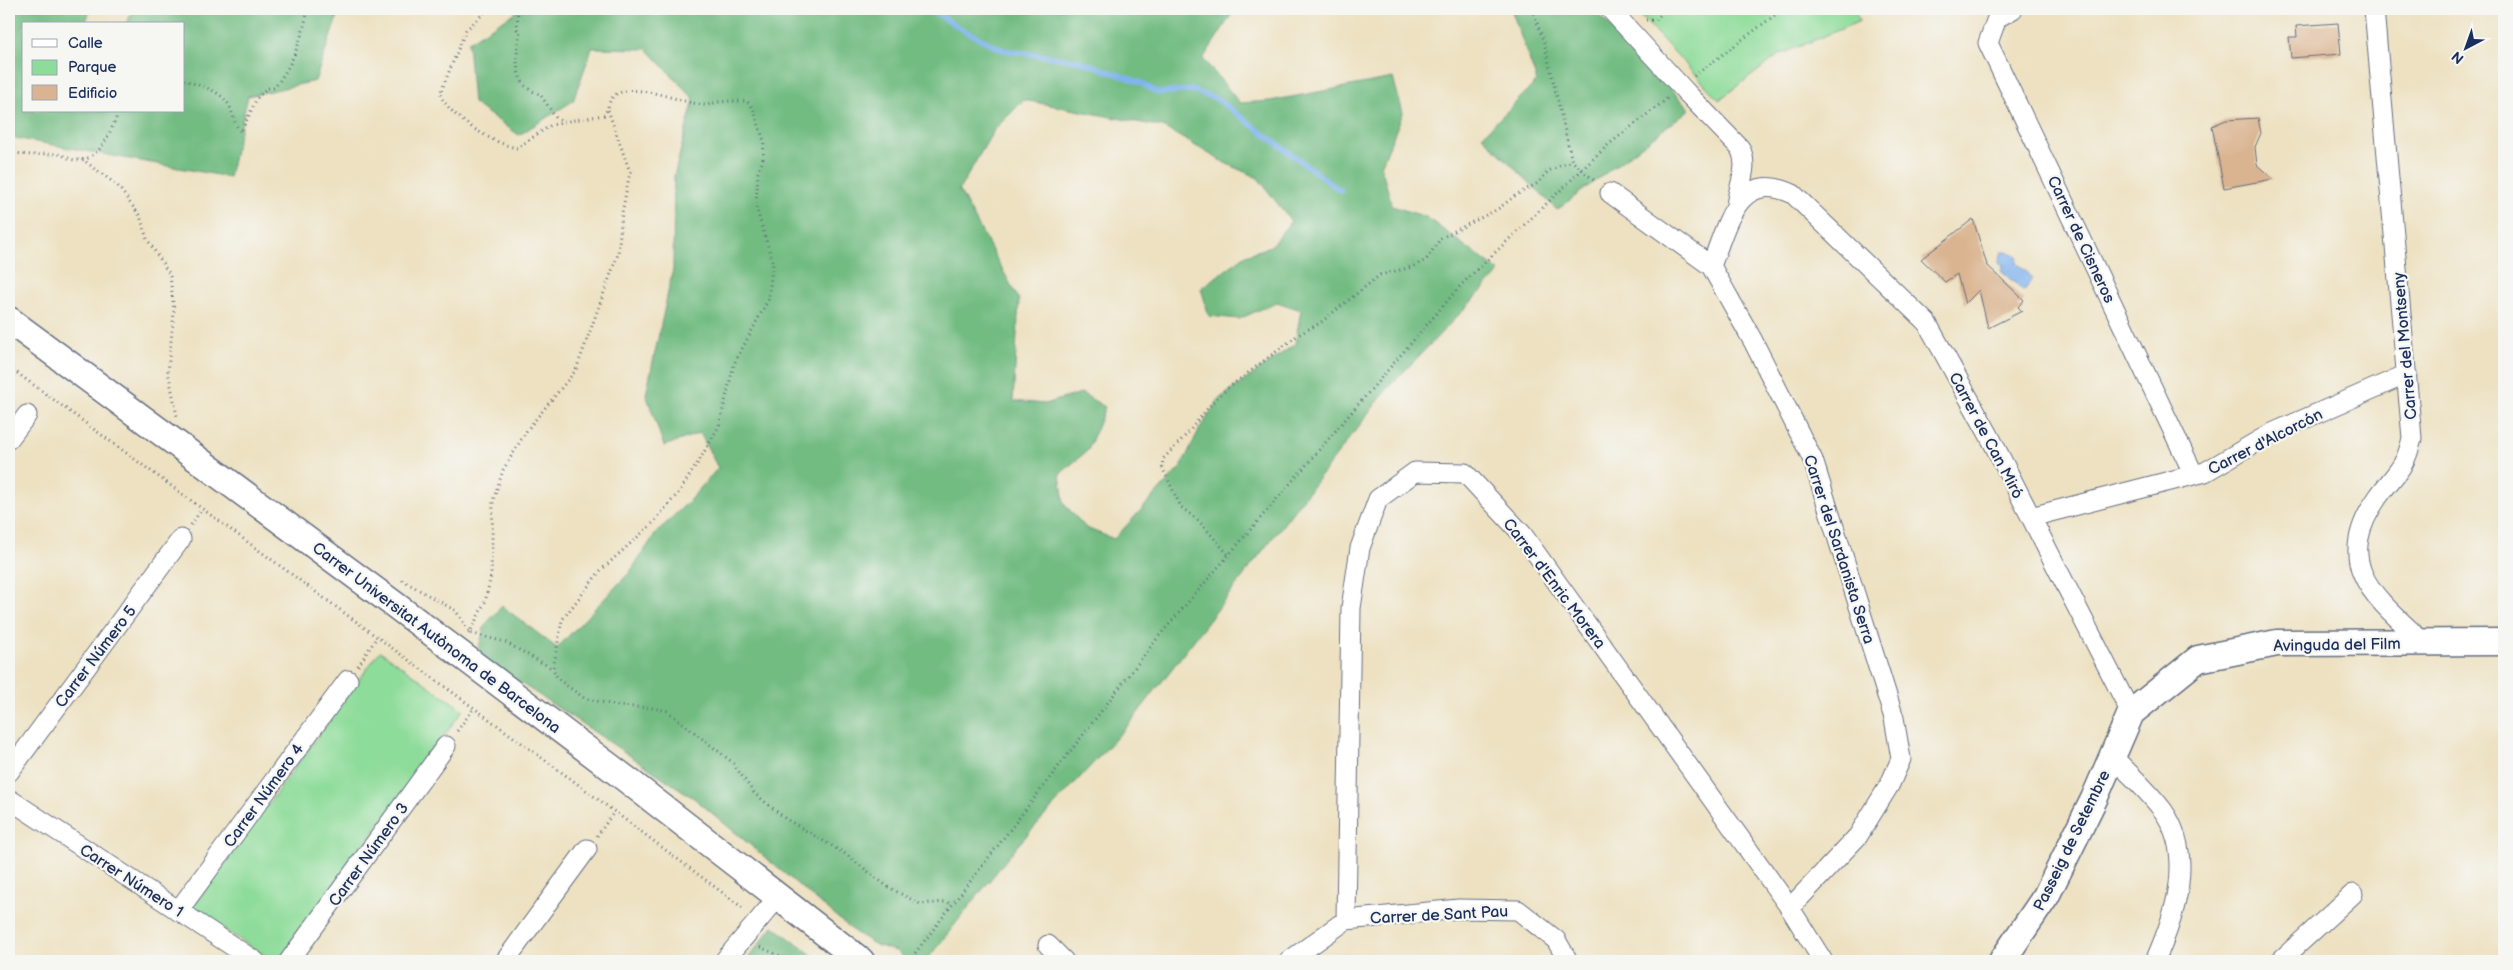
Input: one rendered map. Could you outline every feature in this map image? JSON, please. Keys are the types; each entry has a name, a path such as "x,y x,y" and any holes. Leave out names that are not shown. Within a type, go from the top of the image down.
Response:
{"street":[{"path":"1610,9 1633,23 1682,88"},
{"name":"Carrer de Cisneros","path":"2013,9 1997,18 1988,42 2194,475"},
{"name":"Carrer del Montseny","path":"2374,9 2412,438 2408,458 2364,518 2358,538 2358,557 2363,576 2376,598 2425,644"},
{"name":"Carrer de Can Miró","path":"1682,88 1740,148 1744,157 1744,175 1737,194 1736,207"},
{"name":"Carrer de Can Miró","path":"1711,266 1736,207 1746,194 1762,186 1779,187 1793,194 1927,323 2031,517 2131,713"},
{"name":"Carrer del Sardanista Serra","path":"1610,193 1711,266 1753,341 1813,460 1894,718 1901,759 1890,784 1858,836 1790,908"},
{"name":"Carrer Universitat Autònoma de Barcelona","path":"9,320 395,604 779,896 861,961"},
{"name":"Carrer d'Alcorcón","path":"2031,517 2206,472 2270,434 2407,374"},
{"path":"9,439 27,415"},
{"name":"Carrer d'Enric Morera","path":"1346,920 1351,608 1360,548 1378,499 1414,472 1465,473 1523,535 1790,908 1823,961"},
{"name":"Carrer Número 5","path":"9,772 181,540"},
{"name":"Avinguda del Film","path":"2131,713 2198,660 2278,642 2425,644 2504,642"},
{"name":"Carrer Número 4","path":"178,911 348,680"},
{"name":"Passeig de Setembre","path":"2002,961 2046,896 2131,713"},
{"name":"Carrer Número 3","path":"289,961 446,746"},
{"path":"2112,756 2165,813 2178,841 2181,874 2176,903 2155,961"},
{"name":"Carrer Número 1","path":"9,799 255,961"},
{"path":"504,961 587,849"},
{"path":"2280,961 2354,894"},
{"path":"724,961 779,896"},
{"name":"Carrer de Sant Pau","path":"1346,920 1459,909 1518,910 1556,940 1568,961"},
{"path":"1289,961 1346,920"},
{"path":"1048,945 1064,961"}],"path":[{"path":"185,80 209,88 222,97 229,105 234,125 241,132 257,98 267,88 274,88 291,62 305,27 308,9"},
{"path":"488,9 466,30 457,48 448,78 440,94 443,102 460,119 504,146 517,148 551,125 604,115 615,95 626,92 664,94 707,105 748,101 753,108 764,140 763,160 758,173 756,208 773,263 768,300 734,364 719,426 699,461 672,500 653,523 600,571 562,620 553,669"},
{"path":"518,9 517,29 520,31 516,70 525,86 533,92 540,94 556,118 563,122"},
{"path":"1532,9 1544,42 1572,161 1582,171"},
{"path":"1633,23 1656,20 1665,9"},
{"path":"909,961 1159,636 1462,285 1608,145 1780,9"},
{"path":"470,633 487,594 490,576 492,500 503,470 527,430 576,370 618,254 622,213 630,172 608,110"},
{"path":"9,151 26,156 59,154 77,160 82,159 102,147 110,134 119,112"},
{"path":"82,159 117,185 140,216 146,239 170,275 174,312 168,371 179,423"},
{"path":"1228,554 1198,521 1181,507 1162,467 1163,459 1187,434 1212,403 1228,388 1298,336 1320,323 1380,275 1412,267 1426,260 1441,238 1498,208 1538,183 1548,171 1572,161"},
{"path":"9,367 743,908"},
{"path":"399,578 456,611 470,633 505,642 553,669 558,679 584,698 618,706 653,708 667,711 732,762 754,793 786,819 844,853 888,887 920,904 946,902 952,904"},
{"path":"348,680 377,637"},
{"path":"446,746 474,708"},
{"path":"587,849 614,812"},
{"path":"770,952 792,961"}],"green space":[{"path":"9,9 91,9 86,22 22,22 22,112 185,112 185,22 126,22 135,9 340,9 315,81 248,96 229,177 9,137"},
{"path":"521,9 1235,9 1203,59 1240,103 1270,101 1393,78 1403,113 1381,166 1392,206 1426,217 1500,272 1389,387 1130,723 1017,846 926,961 908,961 896,951 876,945 856,933 695,799 477,654 485,625 502,606 557,648 630,572 656,533 688,502 718,468 700,433 664,446 646,394 673,269 674,176 694,99 647,49 592,48 573,101 519,135 473,103 468,42","holes":["1024,100 1163,127 1225,163 1258,178 1291,221 1271,246 1246,255 1201,288 1209,316 1239,319 1277,302 1301,310 1295,344 1219,399 1198,432 1181,467 1114,539 1086,528 1064,504 1060,474 1088,450 1105,407 1081,393 1045,404 1013,401 1019,300 959,190 994,130"]},
{"path":"1511,9 1593,9 1690,109 1557,210 1482,136 1537,81"},
{"path":"1634,9 1853,9 1860,21 1779,55 1719,100"},
{"path":"380,651 463,710 279,961 274,961 192,909"},
{"path":"773,926 820,961 746,961"}],"water":[{"path":"2008,251 2018,257 2017,263 2033,278 2024,291 2001,271 2004,266 1998,263 2002,252"}],"building":[{"path":"2338,23 2341,54 2291,58 2289,37 2297,37 2296,26"},
{"path":"2258,118 2261,133 2255,147 2257,165 2273,179 2224,188 2212,126 2226,120"},
{"path":"1973,219 1987,265 2024,300 2018,307 2022,311 1988,328 1979,290 1965,304 1957,274 1945,282 1921,259"}],"waterway":[{"path":"929,9 965,31 1003,50 1080,61 1139,82 1158,93 1191,90 1217,99 1341,191"}]}
